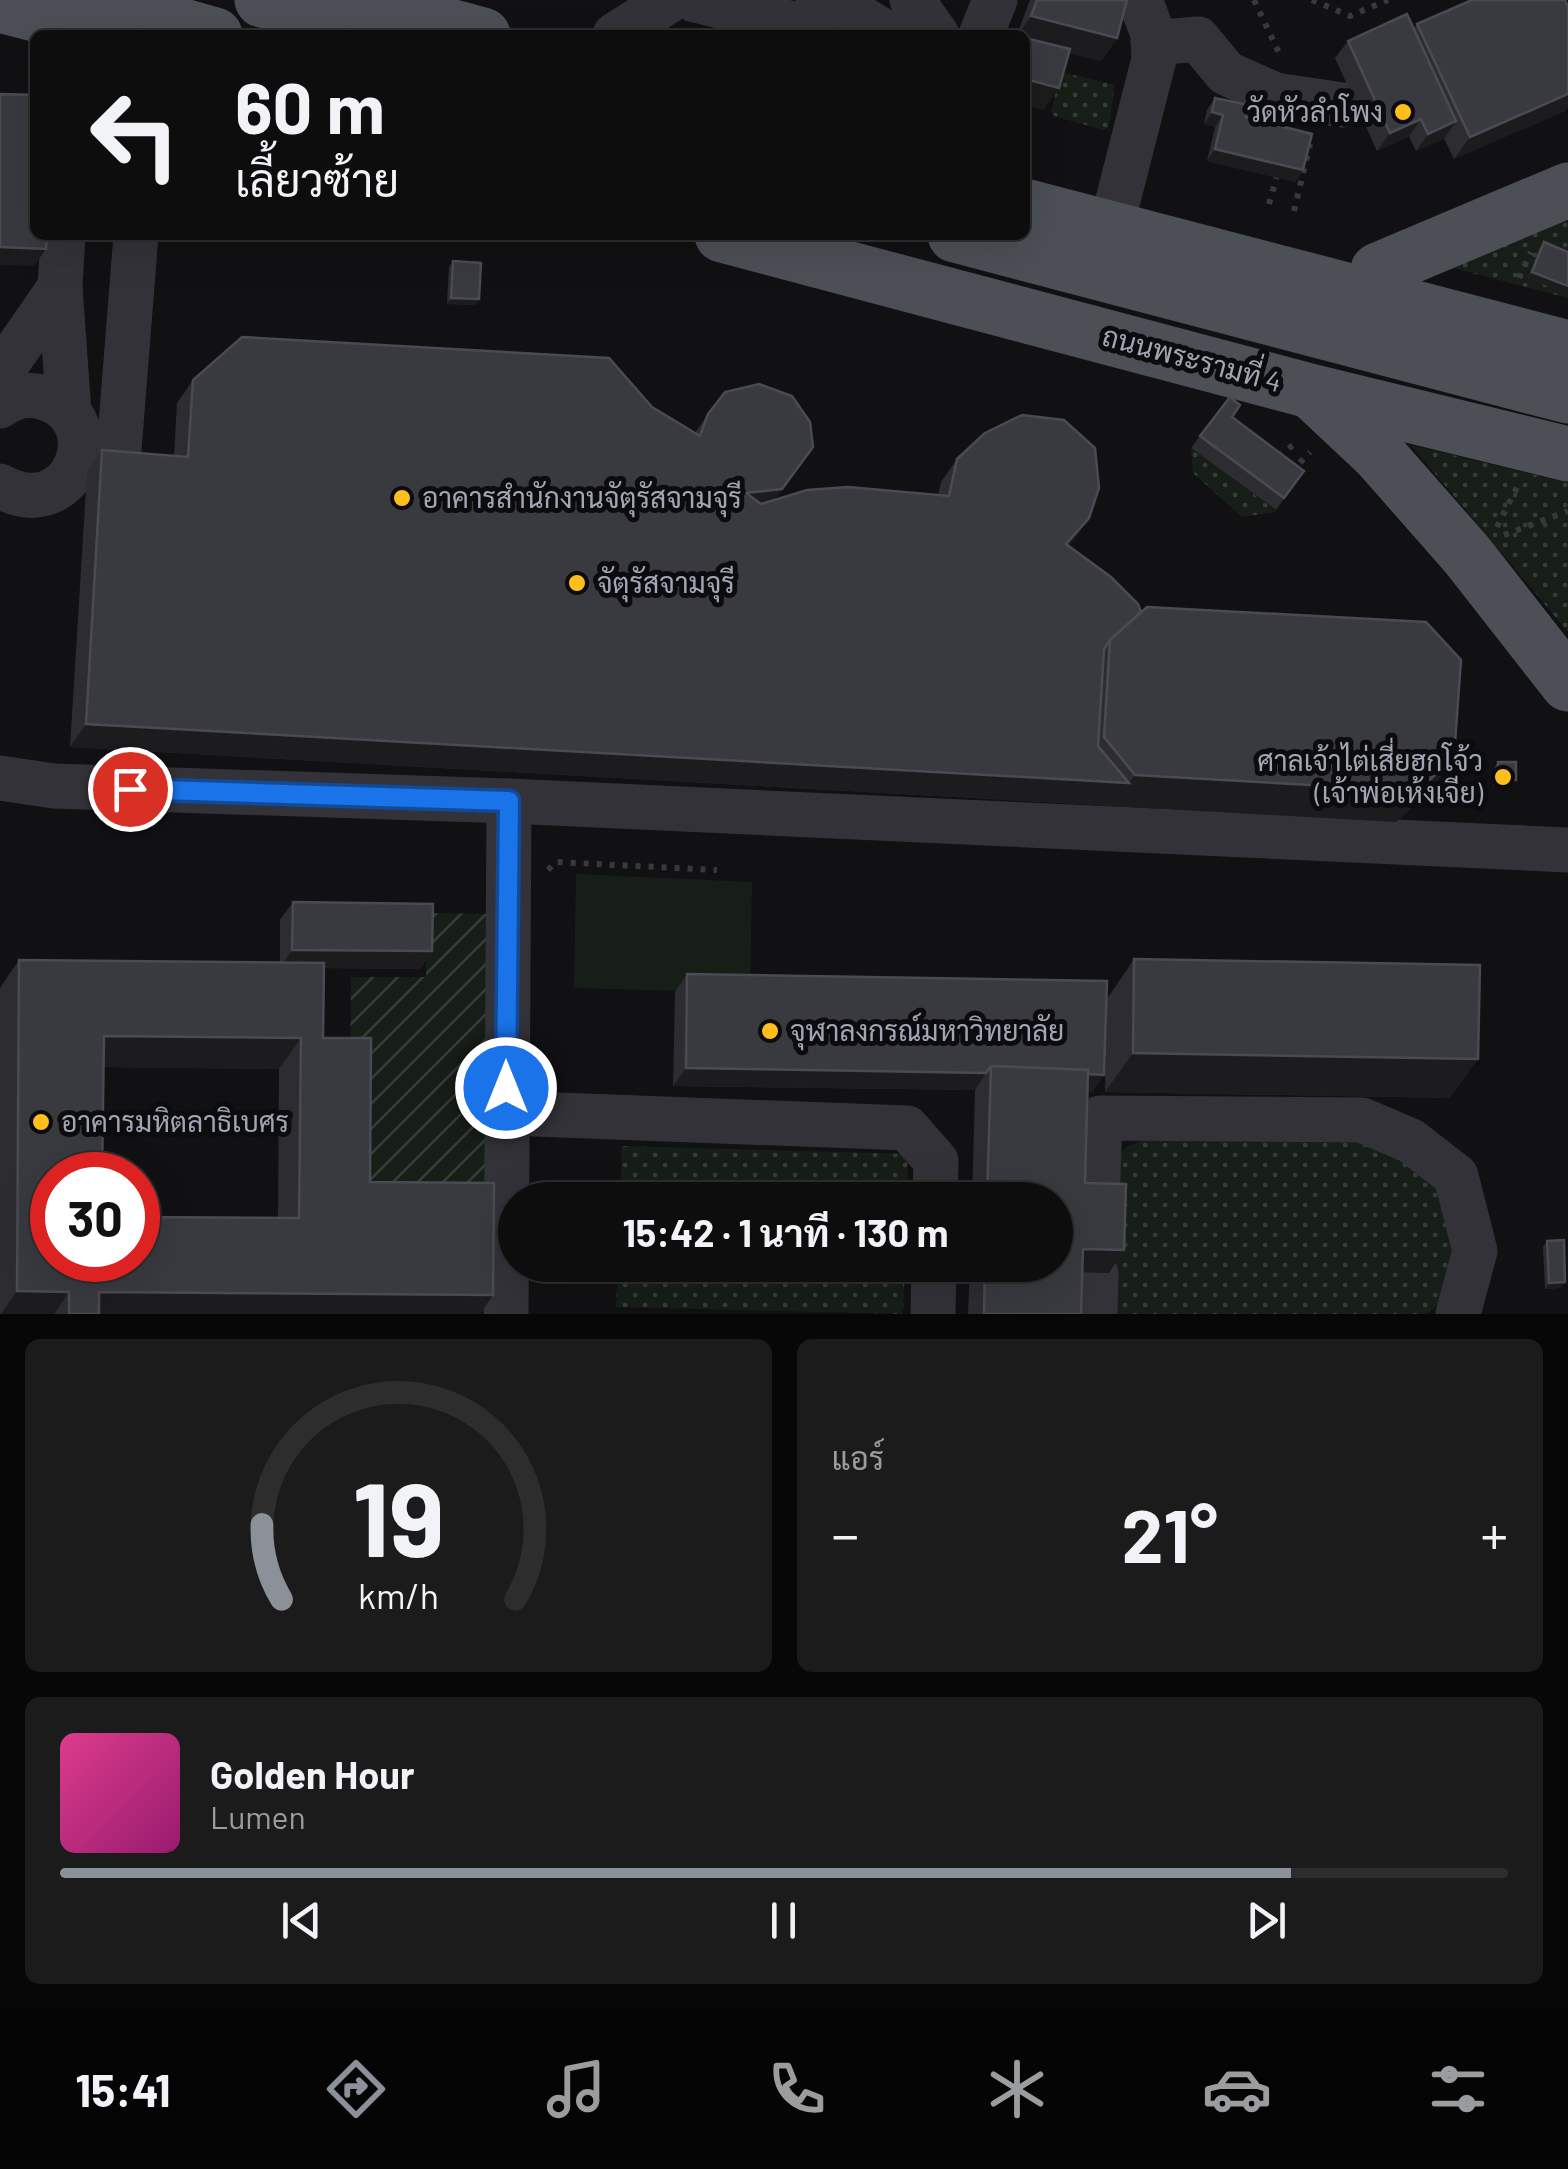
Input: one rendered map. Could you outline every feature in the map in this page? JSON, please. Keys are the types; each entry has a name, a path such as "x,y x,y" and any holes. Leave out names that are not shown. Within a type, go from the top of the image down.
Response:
{"main road":[{"path":"262,0 376,30"},
{"path":"332,0 428,30"},
{"path":"351,0 463,30"},
{"path":"0,5 116,16 188,30"},
{"path":"0,44 30,53"},
{"path":"1030,180 1568,320"},
{"path":"1378,270 1568,190"},
{"path":"1030,207 1568,348"},
{"name":"ถนนพระรามที่ 4","path":"741,240 1310,391 1546,463"},
{"name":"ถนนพระรามที่ 4","path":"774,240 817,260"},
{"path":"975,240 1568,396"},
{"path":"1310,391 1360,434 1468,554 1568,684"}],"street":[{"path":"623,30 670,0"},
{"path":"695,0 818,30"},
{"path":"818,0 840,5 881,30"},
{"path":"912,0 933,30"},
{"path":"983,30 995,0"},
{"path":"1117,204 1154,59 1140,0"},
{"path":"1153,43 1198,39 1226,73 1275,94 1343,105"},
{"path":"0,486 30,496 61,486 72,474 82,443 69,413 60,287 63,240"},
{"path":"116,475 136,240"},
{"path":"0,374 60,287"},
{"path":"0,406 23,396 40,396 69,413"},
{"path":"0,778 54,786 509,801 1568,850"},
{"path":"506,1314 509,801"},
{"path":"506,1112 907,1128 936,1161 935,1182"},
{"path":"1098,1206 1100,1118 1362,1120 1411,1140 1456,1176 1475,1251 1458,1314"},
{"path":"933,1314 934,1282"}],"path":[{"path":"1254,0 1284,62"},
{"path":"1312,0 1350,16 1388,0"},
{"path":"1293,136 1311,140 1294,210"},
{"path":"1269,204 1280,159"},
{"path":"1272,454 1280,457 1296,442"},
{"path":"1287,477 1310,452"},
{"path":"1546,463 1491,540 1568,510"},
{"path":"507,908 556,862 717,870"}],"shaded area":[{"path":"1061,72 1115,85 1109,127 1103,130 1054,116 1051,111"},
{"path":"1568,210 1568,298 1434,263"},
{"path":"1411,445 1568,483 1568,632"},
{"path":"1191,448 1275,512 1242,517 1193,473"},
{"path":"576,874 752,882 750,993 574,988"},
{"path":"426,913 495,914 493,1214 349,1213 351,977 426,977"},
{"path":"1146,1139 1358,1141 1401,1159 1438,1188 1453,1251 1441,1301 1427,1314 1107,1314 1113,1160 1127,1147"},
{"path":"622,1146 908,1154 907,1182 621,1182"},
{"path":"617,1282 904,1282 903,1314 616,1307"}],"building":[{"path":"1037,0 1127,0 1117,38 1031,16"},
{"path":"1472,0 1565,0 1568,94 1470,137 1417,24"},
{"path":"1407,14 1456,121 1428,134 1421,119 1390,133 1348,41"},
{"path":"1030,39 1070,49 1059,88 1030,80"},
{"path":"0,94 30,95 30,240 47,240 46,249 0,247"},
{"path":"1215,98 1248,105 1246,117 1312,134 1303,170 1215,149 1223,115 1212,112"},
{"path":"1544,242 1568,252 1568,286 1532,272"},
{"path":"453,261 481,263 479,299 451,298"},
{"name":"จัตุรัสจามจุรี","path":"242,337 609,358 652,407 700,436 708,414 725,392 759,384 792,396 810,422 813,447 782,489 746,493 761,504 807,490 848,487 949,496 957,459 985,433 1022,415 1064,420 1095,448 1099,488 1089,518 1066,544 1111,577 1141,612 1104,649 1098,746 1129,783 86,724 102,450 188,457 193,380"},
{"path":"1230,397 1240,405 1232,417 1304,471 1284,498 1200,436"},
{"path":"1147,607 1426,622 1461,660 1454,757 1418,791 1135,775 1104,737 1110,640"},
{"path":"1498,762 1516,762 1516,780 1497,780"},
{"path":"293,902 433,904 432,951 292,950"},
{"path":"1134,959 1480,965 1478,1059 1133,1053"},
{"name":"อาคารมหิตลาธิเบศร","path":"19,960 324,963 323,1038 371,1038 370,1182 494,1183 493,1295 99,1292 99,1314 69,1314 69,1292 17,1291","holes":["104,1036 301,1038 299,1218 160,1217 160,1282 30,1282 30,1152 102,1152"]},
{"path":"687,974 1107,981 1104,1075 1088,1074 1088,1070 991,1066 986,1073 686,1068"},
{"path":"991,1066 1088,1070 1085,1183 1126,1184 1124,1250 1083,1249 1081,1314 984,1314 985,1282 1073,1282 1073,1182 988,1182"},
{"path":"1564,1240 1565,1282 1549,1283 1547,1241"}],"place":[{"name":"วัดหัวลำโพง","path":"1403,112"},
{"name":"อาคารสำนักงานจัตุรัสจามจุรี","path":"402,498"},
{"name":"จัตุรัสจามจุรี","path":"577,583"},
{"name":"ศาลเจ้าไต่เสี่ยฮุกโจ้ว (เจ้าพ่อเห้งเจีย)","path":"1503,777"},
{"name":"จุฬาลงกรณ์มหาวิทยาลัย","path":"770,1031"},
{"name":"อาคารมหิตลาธิเบศร","path":"41,1122"}],"route":[{"path":"130,789 509,801 506,1088"}]}
